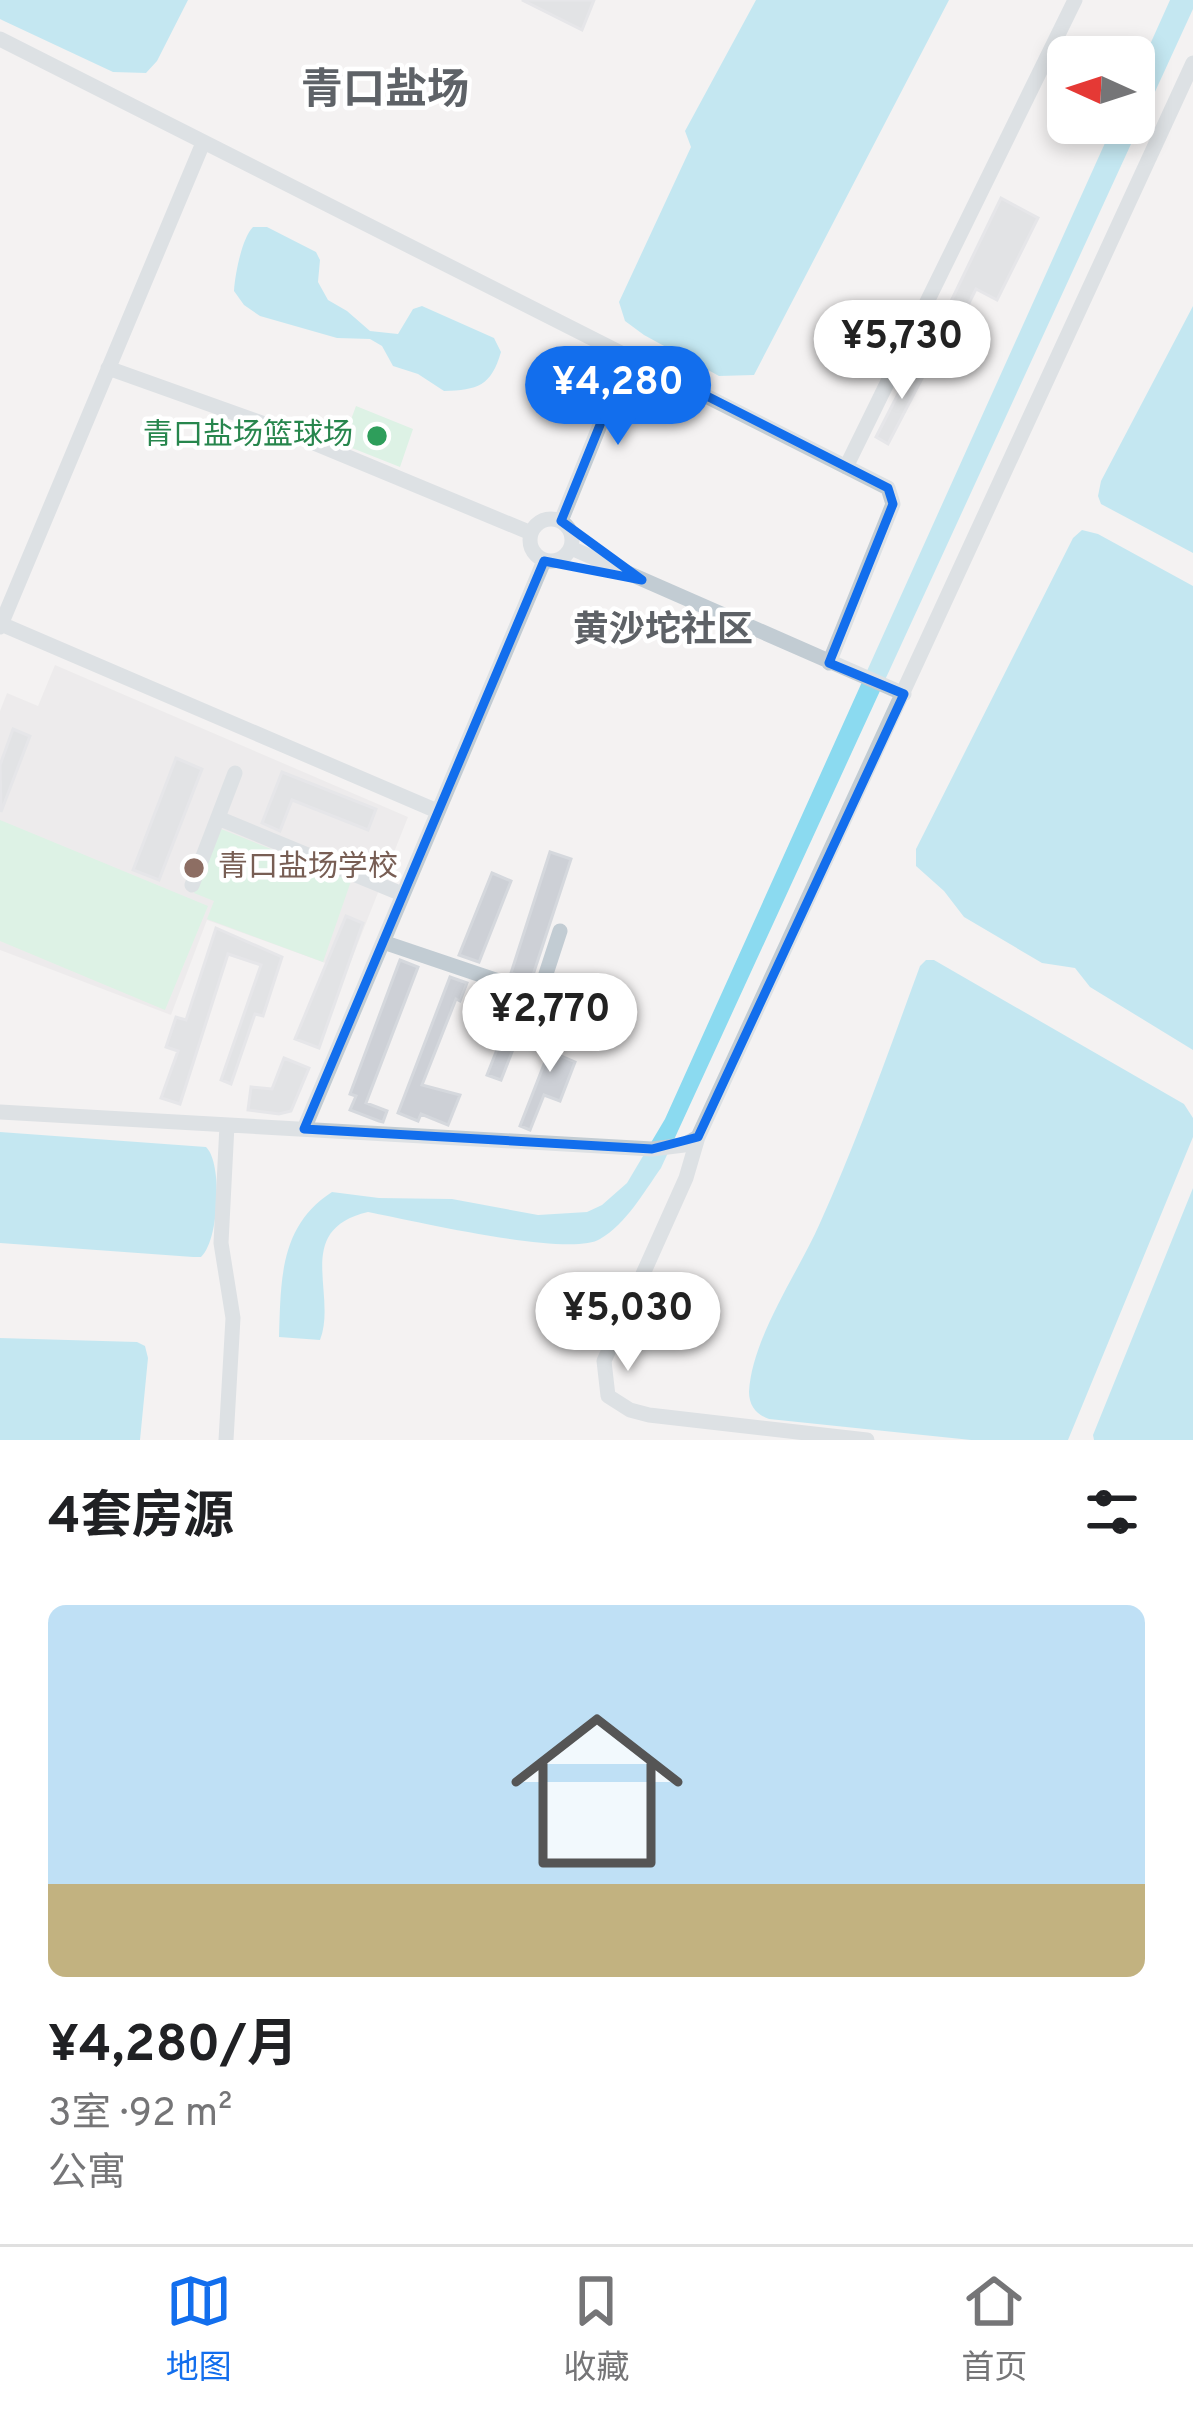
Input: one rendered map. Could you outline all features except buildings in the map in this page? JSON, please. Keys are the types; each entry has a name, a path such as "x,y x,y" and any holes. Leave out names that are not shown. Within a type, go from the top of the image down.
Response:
{"street":[{"path":"846,466 1075,0"},
{"path":"0,39 888,488 894,495 893,504 829,663"},
{"path":"867,1440 649,1415 613,1401 604,1389 604,1361 686,1178 698,1137 1193,63"},
{"path":"203,142 1,625 437,811"},
{"path":"561,521 628,356"},
{"path":"108,368 290,433 531,532"},
{"path":"543,520 561,521 570,530 571,548 563,558 544,561 532,549 531,532 543,520"},
{"path":"571,548 904,694"},
{"path":"304,1129 544,561"},
{"path":"192,885 235,772"},
{"path":"218,818 402,894"},
{"path":"382,942 533,991 543,983 560,931"},
{"path":"0,1112 652,1149 684,1145 698,1137"},
{"path":"226,1440 233,1318 221,1243 227,1125"}],"highlighted area":[{"path":"628,356 888,488 893,504 829,663 904,694 698,1137 652,1149 304,1129 437,811 544,561 642,580 561,521"}],"shaded area":[{"name":"青口盐场学校","path":"55,665 408,817 347,971 207,920 171,1015 0,950 0,711 7,693 38,706"}],"green space":[{"name":"青口盐场篮球场","path":"356,406 413,429 400,467 342,444"},
{"path":"0,820 208,906 165,1010 0,941"},
{"path":"221,829 351,881 323,962 207,919 214,901 194,893"}],"water":[{"path":"0,0 188,0 146,73 113,72 0,19"},
{"path":"756,0 949,0 754,375 719,376 625,321 619,302 691,147 685,131"},
{"path":"1170,0 1193,0 1155,92 1155,36"},
{"path":"1105,144 1131,144 661,1168 634,1207 600,1239 583,1244 524,1241 368,1212 345,1221 331,1233 324,1248 320,1340 279,1337 283,1275 292,1238 315,1206 332,1192 452,1199 538,1215 587,1212 627,1183 665,1119"},
{"path":"253,227 267,227 316,252 318,282 328,300 370,331 398,334 413,309 422,306 494,338 501,352 493,372 482,384 444,391 418,374 393,366 382,346 370,339 337,338 260,316 234,291 242,248"},
{"path":"1193,306 1193,553 1101,504 1098,496 1101,481"},
{"path":"1082,530 1098,534 1193,586 1193,1050 1090,987 1075,968 1042,963 964,917 916,866 916,849 1073,538"},
{"path":"926,960 934,960 1184,1104 1193,1118 1193,1137 1068,1440 971,1440 769,1419 750,1402 758,1349 834,1191"},
{"path":"0,1132 206,1147 217,1185 207,1248 201,1257 193,1257 0,1243"},
{"path":"1193,1188 1193,1440 1094,1440 1093,1435"},
{"path":"0,1338 145,1346 148,1358 140,1440 0,1440"}],"place":[{"name":"青口盐场篮球场","path":"377,436"},
{"name":"青口盐场学校","path":"194,868"}],"district":[{"name":"青口盐场","path":"385,92"},
{"name":"黄沙坨社区","path":"663,632"}]}
